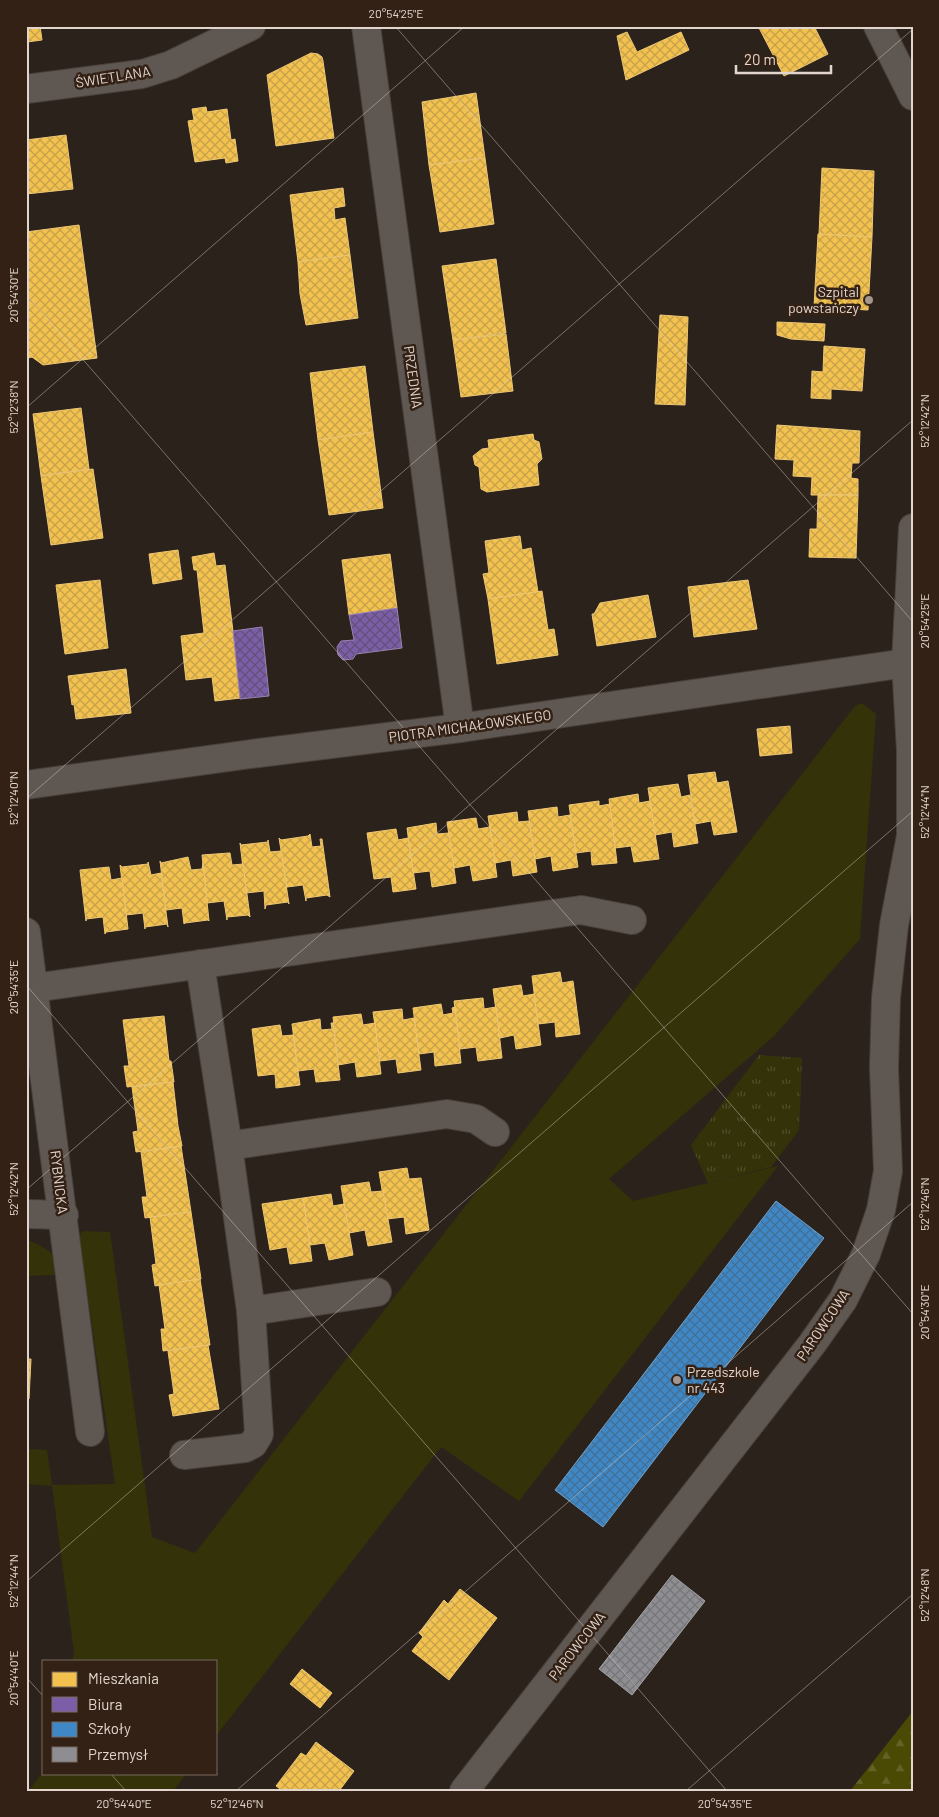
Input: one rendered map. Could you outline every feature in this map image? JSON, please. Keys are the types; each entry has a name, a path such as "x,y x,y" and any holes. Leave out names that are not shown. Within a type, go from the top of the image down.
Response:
{"street":[{"name":"ŚWIETLANA","path":"26,89 142,74 171,65 251,26"},
{"name":"PRZEDNIA","path":"366,26 460,728"},
{"path":"878,26 913,96"},
{"name":"PAROWCOWA","path":"464,1791 812,1344 843,1300 866,1254 880,1210 888,1171 884,1068 886,998 894,924 912,834 909,663 913,528"},
{"name":"PIOTRA MICHAŁOWSKIEGO","path":"26,785 460,728 909,663"},
{"path":"34,988 582,910 632,920"},
{"name":"RYBNICKA","path":"26,932 64,1215 90,1432"},
{"path":"184,1455 245,1448 253,1444 258,1434 250,1311 228,1146 200,964"},
{"path":"228,1146 447,1114 476,1119 495,1132"},
{"path":"26,1214 64,1215"},
{"path":"250,1311 376,1292"}],"green space":[{"path":"862,703 876,714 860,939 774,1036 609,1179 633,1201 778,1166 519,1501 441,1447 218,1733 218,1660 72,1660 73,1645 52,1486 26,1484 26,1449 47,1450 52,1485 115,1484 79,1236 83,1231 110,1232 152,1537 195,1553 855,706"},
{"path":"759,1055 802,1058 799,1130 771,1167 708,1183 691,1145"},
{"path":"26,1239 56,1257 62,1267 54,1267 54,1275 26,1276"},
{"path":"913,1711 913,1791 850,1791"},
{"path":"42,1774 186,1774 173,1791 28,1791"}],"building: Mieszkania":[{"path":"26,26 40,26 42,40 27,42"},
{"path":"758,26 814,26 828,54 784,76"},
{"path":"627,32 637,52 681,32 689,50 626,80 617,36"},
{"path":"311,53 322,57 334,138 276,146 267,75"},
{"path":"476,93 485,158 429,165 422,102"},
{"path":"206,107 207,112 227,109 231,140 235,139 238,161 226,163 225,158 195,162 188,121 194,120 192,109"},
{"path":"66,135 73,189 26,194 26,140"},
{"path":"485,158 494,224 440,232 429,165"},
{"path":"822,168 874,171 872,237 819,234"},
{"path":"343,188 345,206 334,208 335,220 345,218 350,255 298,262 290,195"},
{"path":"79,225 97,358 43,365 32,357 28,358 26,362 26,340 29,340 26,326 26,232"},
{"path":"818,234 872,237 868,310 814,307"},
{"path":"350,255 358,318 306,325 300,294 298,262"},
{"path":"496,259 506,333 453,340 442,266"},
{"path":"660,315 688,317 685,405 655,404"},
{"path":"777,322 825,324 824,341 791,339 777,335"},
{"path":"506,334 513,391 461,397 453,340"},
{"path":"824,346 865,349 862,391 831,389 831,399 811,398 812,371 823,372"},
{"path":"365,366 373,432 318,440 310,373"},
{"path":"81,408 89,469 41,476 33,414"},
{"path":"777,425 860,431 859,463 852,463 851,478 858,479 858,495 811,495 812,477 793,476 794,460 775,459"},
{"path":"373,432 383,508 329,515 318,440"},
{"path":"533,434 534,440 539,442 542,459 537,464 539,485 487,492 481,489 479,467 475,465 473,456 482,449 489,448 488,440"},
{"path":"93,469 103,538 51,545 41,476"},
{"path":"818,495 858,495 856,558 809,557 810,529 817,529"},
{"path":"520,536 522,550 531,548 538,592 488,599 483,574 489,573 485,541"},
{"path":"178,550 182,579 153,584 149,554"},
{"path":"214,553 216,566 225,565 241,698 215,701 212,677 186,680 181,636 204,633 197,570 194,570 192,557"},
{"path":"390,554 397,608 349,615 342,560"},
{"path":"100,580 108,648 65,654 56,585"},
{"path":"748,580 757,629 694,637 688,587"},
{"path":"542,591 548,630 554,629 558,655 497,664 488,599"},
{"path":"648,595 656,637 597,646 592,614 594,614 600,603"},
{"path":"126,669 131,713 76,719 68,676"},
{"path":"790,726 792,753 760,756 757,729"},
{"path":"715,772 717,783 728,781 737,832 714,835 711,821 695,824 688,775"},
{"path":"678,784 681,797 690,795 698,843 674,847 672,832 655,835 648,788"},
{"path":"638,794 639,803 650,801 659,859 634,862 631,846 615,848 609,799"},
{"path":"599,801 599,806 610,804 617,863 592,865 591,851 576,853 569,805"},
{"path":"557,807 558,817 570,815 578,867 553,871 551,856 535,859 528,811"},
{"path":"517,812 518,822 529,821 537,872 513,876 511,860 495,863 488,816"},
{"path":"476,818 478,829 490,827 497,877 473,881 470,865 454,868 447,822"},
{"path":"436,823 437,834 449,833 456,883 432,887 430,871 413,873 407,828"},
{"path":"396,829 398,840 408,838 416,889 393,892 391,877 374,879 367,833"},
{"path":"310,834 312,847 321,846 320,839 322,839 330,897 327,895 306,898 306,901 303,885 287,887 279,838 281,840 308,836"},
{"path":"268,840 270,852 281,851 289,904 288,902 266,905 265,909 264,891 246,893 240,843 241,845 268,842"},
{"path":"230,853 232,865 243,864 250,917 248,915 227,917 227,920 224,901 207,903 202,855"},
{"path":"188,857 191,870 202,869 203,863 209,921 184,924 182,908 166,910 160,861 161,863"},
{"path":"148,862 151,875 161,873 168,927 167,924 145,927 145,929 143,913 126,915 120,865 122,867 148,864"},
{"path":"109,867 111,880 122,878 128,929 106,932 105,934 103,917 86,919 86,921 80,870"},
{"path":"560,972 562,983 573,981 580,1034 556,1037 555,1022 538,1024 532,976"},
{"path":"521,985 523,996 534,994 541,1045 516,1049 514,1035 500,1038 493,989"},
{"path":"483,998 484,1009 496,1007 502,1058 478,1061 476,1047 460,1049 454,1001"},
{"path":"441,1004 443,1015 453,1013 452,1008 455,1007 461,1063 435,1066 434,1052 419,1054 413,1008"},
{"path":"402,1009 403,1020 414,1018 421,1070 398,1073 396,1059 380,1061 373,1012"},
{"path":"361,1014 363,1025 375,1023 381,1074 357,1077 355,1062 338,1065 333,1017"},
{"path":"164,1016 169,1061 171,1061 174,1082 127,1087 124,1066 129,1066 123,1020"},
{"path":"320,1019 321,1030 332,1029 331,1023 333,1023 340,1080 316,1082 314,1069 298,1071 292,1024"},
{"path":"280,1025 282,1036 293,1035 300,1085 276,1088 275,1074 258,1076 252,1029"},
{"path":"173,1082 182,1146 136,1152 133,1132 138,1131 132,1087"},
{"path":"181,1146 191,1212 145,1218 142,1197 147,1197 141,1152"},
{"path":"407,1168 409,1179 421,1178 429,1230 406,1234 404,1217 387,1219 379,1172"},
{"path":"369,1182 371,1192 383,1191 392,1242 368,1246 365,1230 349,1233 341,1186"},
{"path":"331,1194 333,1206 344,1204 353,1255 329,1260 325,1243 310,1245 303,1198"},
{"path":"303,1198 312,1261 290,1264 287,1247 270,1250 262,1204"},
{"path":"191,1212 201,1279 155,1286 152,1265 156,1264 150,1217"},
{"path":"200,1279 210,1345 163,1351 161,1329 165,1329 159,1285"},
{"path":"208,1345 219,1409 173,1416 169,1395 174,1394 168,1351"},
{"path":"26,1359 31,1359 29,1399 26,1398"},
{"path":"460,1589 497,1618 449,1680 412,1651 423,1637 419,1633 444,1600 448,1604"},
{"path":"302,1669 332,1693 320,1708 290,1684"},
{"path":"316,1742 354,1771 339,1791 279,1791 280,1789 276,1786 301,1753 306,1756"}],"building: Biura":[{"path":"397,608 402,648 356,654 353,659 343,660 338,655 337,647 341,641 354,640 349,615"},
{"path":"262,627 269,696 240,699 233,631"}],"building: Szkoły":[{"path":"776,1201 824,1238 603,1527 555,1490"}],"building: Przemysł":[{"path":"672,1575 705,1601 632,1695 599,1669"}],"place":[{"name":"Szpital powstańczy","path":"869,300"},
{"name":"Przedszkole nr 443","path":"677,1380"}]}
